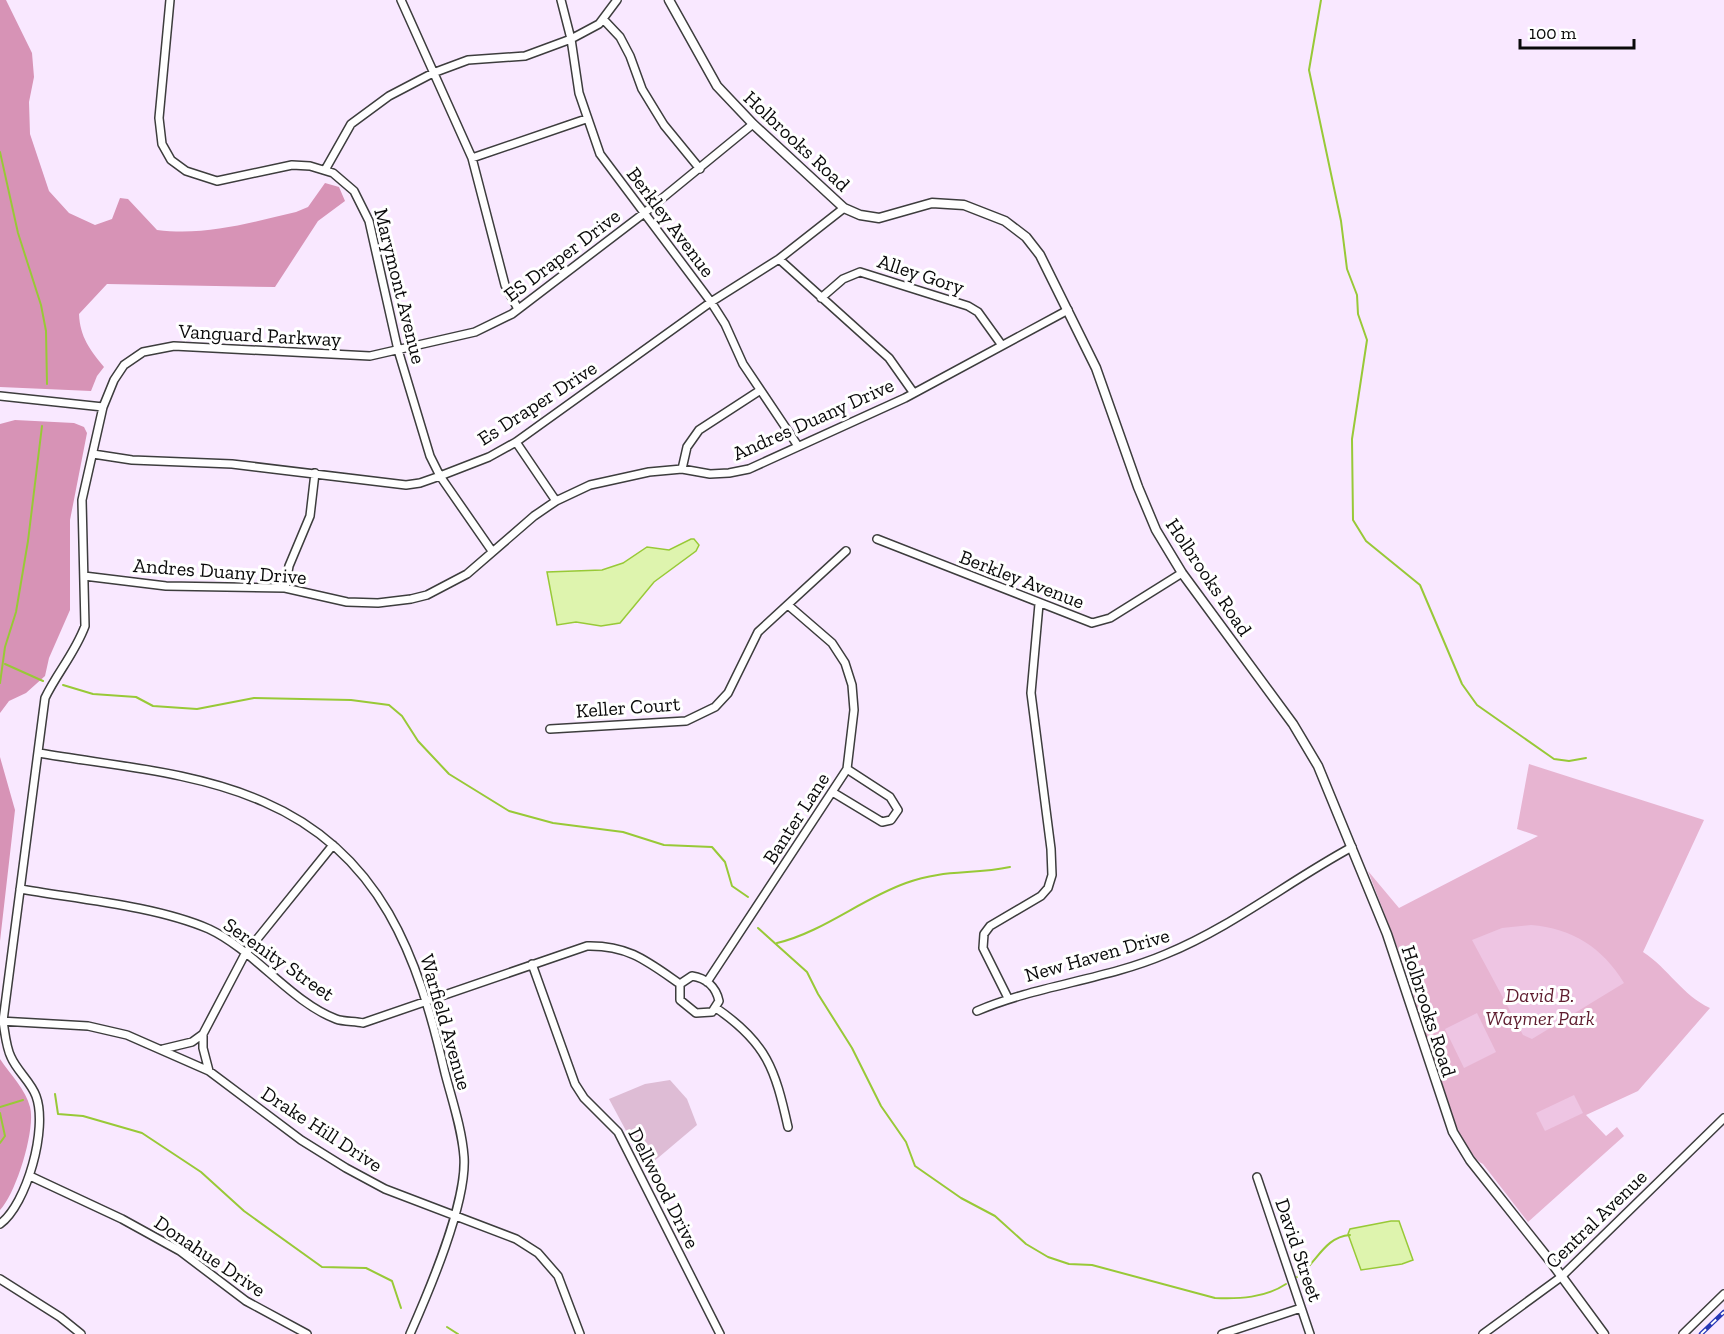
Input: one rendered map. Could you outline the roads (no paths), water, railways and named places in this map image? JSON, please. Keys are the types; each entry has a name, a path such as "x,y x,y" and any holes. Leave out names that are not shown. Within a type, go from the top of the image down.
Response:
{"street":[{"name":"Marymont Avenue","path":"170,0 159,118 160,137 171,160 186,171 218,181 292,165 325,170 340,178 354,191 365,210 398,350 427,446 440,476 492,550"},
{"path":"401,0 472,158 505,285 518,309"},
{"name":"Berkley Avenue","path":"561,0 571,39 579,93 586,119 600,154 711,302 759,391 798,446"},
{"path":"325,170 351,124 388,96 433,73 468,60 525,56 571,39 589,31 603,19 617,0"},
{"name":"Holbrooks Road","path":"669,0 709,74 753,124 844,208 860,215 879,218 923,205 945,202 964,205 991,214 1015,228 1033,244 1068,310 1103,386 1144,504 1156,530 1182,573 1308,748 1353,847 1389,940 1453,1132 1470,1160 1604,1334"},
{"path":"603,19 620,37 630,56 642,89 664,125 700,169"},
{"path":"472,158 586,119"},
{"name":"ES Draper Drive","path":"398,350 475,332 493,325 518,309 643,214 753,124"},
{"name":"Es Draper Drive","path":"93,454 132,460 232,464 406,484 420,483 489,457 516,442 711,302 779,259 844,208"},
{"path":"779,259 889,358 913,392"},
{"name":"Alley Gory","path":"821,298 848,276 869,273 968,306 978,312 1002,344"},
{"name":"Andres Duany Drive","path":"84,576 166,586 285,588 347,602 378,603 427,595 467,574 492,550 556,501 591,485 618,477 682,469 710,474 749,469 913,392 1068,310"},
{"name":"Vanguard Parkway","path":"0,1224 19,1203 30,1176 40,1119 36,1096 10,1056 1,1021 45,698 53,681 78,646 85,626 82,500 103,406 114,380 124,365 143,352 174,346 370,356 398,350"},
{"path":"682,469 687,447 699,430 759,391"},
{"path":"0,396 103,406"},
{"path":"516,442 556,501"},
{"path":"285,588 289,566 310,516 315,473"},
{"name":"Berkley Avenue","path":"877,540 1084,621 1101,622 1182,573"},
{"name":"Keller Court","path":"549,729 694,719 715,707 728,693 758,632 846,551"},
{"name":"New Haven Drive","path":"1039,604 1031,693 1052,849 1052,875 1048,888 1041,896 990,926 984,934 983,948 1008,998 1134,965 1179,948 1216,929 1353,847"},
{"name":"Banter Lane","path":"707,982 834,793 847,769 854,710 852,685 845,663 832,643 788,605"},
{"name":"Warfield Avenue","path":"39,753 209,782 265,802 333,845 369,881 388,908 426,999 464,1158 461,1192 455,1216 410,1334"},
{"path":"834,793 882,822 891,820 898,810 890,796 847,769"},
{"path":"163,1049 192,1042 203,1034 245,954 333,845"},
{"name":"Serenity Street","path":"20,889 139,909 196,926 230,941 318,1009 337,1019 363,1023 426,999 587,946 608,946 638,955 680,984"},
{"name":"Dellwood Drive","path":"532,964 575,1084 584,1098 618,1132 720,1334"},
{"path":"692,976 707,982 718,996 716,1008 708,1014 690,1011 680,1000 680,984 692,976"},
{"path":"977,1011 1008,998"},
{"path":"716,1008 749,1032 759,1045 778,1084 788,1127"},
{"name":"Drake Hill Drive","path":"1,1021 88,1026 127,1035 209,1071 301,1140 346,1168 385,1189 516,1239 538,1253 558,1276 580,1334"},
{"path":"203,1034 203,1048 209,1071"},
{"path":"0,1046 10,1056"},
{"name":"Central Avenue","path":"1483,1334 1562,1277 1724,1118"},
{"name":"Donahue Drive","path":"30,1176 122,1219 180,1251 246,1301 306,1334"},
{"name":"David Street","path":"1257,1177 1310,1334"},
{"path":"0,1279 60,1317 81,1334"},
{"path":"1683,1334 1724,1294"},
{"path":"1222,1334 1301,1308"},
{"name":"Warfield Avenue","path":"415,1321 416,1334"}],"waterway":[{"path":"1321,0 1309,70 1341,221 1347,269 1357,295 1358,314 1367,340 1352,439 1353,520 1366,541 1420,585 1462,684 1477,705 1554,759 1569,761 1586,758"},
{"path":"0,152 18,233 41,305 46,331 47,384"},
{"path":"0,683 5,647 16,612 28,541 42,426"},
{"path":"5,664 43,681"},
{"path":"63,685 93,694 136,697 153,706 197,709 254,698 351,700 389,705 402,716 418,741 449,774 509,811 553,823 623,832 664,845 712,847 725,862 732,886 748,897"},
{"path":"777,943 810,931 906,883 933,876 1010,867"},
{"path":"758,928 807,972 852,1048 881,1106 906,1142 915,1166 961,1198 995,1216 1026,1244 1048,1257 1069,1264 1092,1265 1215,1298 1252,1297 1278,1289 1286,1284"},
{"path":"55,1094 58,1114 83,1116 142,1133 201,1172 244,1211 322,1267 366,1268 392,1281 401,1308"},
{"path":"0,1107 23,1100"},
{"path":"0,1113 5,1136 0,1143"},
{"path":"1297,1277 1327,1245 1350,1235"},
{"path":"447,1327 458,1334"}],"railway":[{"path":"1701,1334 1724,1312"}],"park label":[{"name":"David B. Waymer Park","path":"1540,1006"}]}
